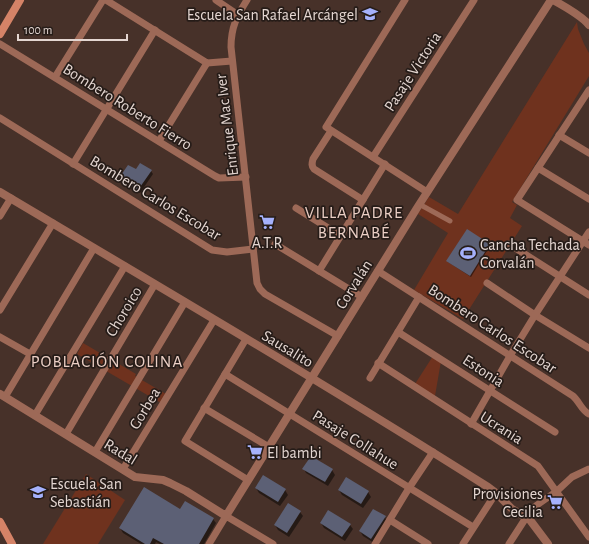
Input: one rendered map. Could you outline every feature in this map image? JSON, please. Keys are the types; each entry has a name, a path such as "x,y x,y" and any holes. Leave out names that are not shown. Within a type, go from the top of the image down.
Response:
{"main road":[{"path":"0,34 20,0"},
{"path":"0,522 12,544"}],"street":[{"path":"55,77 103,0"},
{"path":"106,0 208,62 232,61"},
{"path":"216,0 238,15"},
{"name":"Enrique Mac Iver","path":"247,0 235,21 231,47 253,250"},
{"path":"363,200 314,169 312,167 312,163 329,129 405,0"},
{"name":"Pasaje Victoria","path":"373,157 474,0"},
{"path":"552,0 582,18 589,25"},
{"name":"Corvalán","path":"209,544 427,192 552,0"},
{"path":"73,164 155,30"},
{"name":"Bombero Roberto Fierro","path":"0,44 219,178 246,177"},
{"path":"159,141 208,62"},
{"path":"586,244 517,200 589,90"},
{"name":"Bombero Carlos Escobar","path":"0,118 212,250 227,252 253,250"},
{"path":"329,129 427,192"},
{"path":"559,135 589,152"},
{"path":"319,271 385,164"},
{"path":"538,168 589,199"},
{"name":"Sausalito","path":"0,192 186,302 433,452 496,493 512,509 526,517 548,544"},
{"path":"0,216 11,198"},
{"path":"420,204 450,221"},
{"path":"296,208 341,236"},
{"path":"0,310 53,223"},
{"path":"472,424 535,315 560,277 586,244 589,232"},
{"path":"275,244 362,297"},
{"path":"509,244 589,295"},
{"path":"2,396 30,354 94,248"},
{"path":"253,250 257,282 262,292 338,336"},
{"path":"35,415 125,266"},
{"name":"Bombero Carlos Escobar","path":"378,271 573,396 588,413"},
{"path":"487,283 589,348"},
{"name":"Choroico","path":"66,434 155,284"},
{"path":"370,378 419,297"},
{"path":"95,452 186,302"},
{"name":"Gorbea","path":"123,469 214,320"},
{"name":"Estonia","path":"398,332 555,432"},
{"path":"0,337 30,354"},
{"path":"246,339 185,441 248,480"},
{"name":"Ucrania","path":"378,363 538,466 589,537"},
{"name":"Pasaje Collahue","path":"225,374 473,527"},
{"name":"Radal","path":"2,396 135,477 163,480 170,483 273,544"},
{"path":"204,408 269,447"},
{"path":"375,544 433,452"},
{"path":"509,544 526,517 537,505 569,479 589,469"},
{"path":"463,544 496,493"},
{"path":"390,520 428,544"}],"shaded area":[{"path":"577,22 578,29 589,53 589,76 512,202 517,205 510,218 522,226 463,319 414,290 448,233 418,214 429,197 458,214"},
{"path":"83,343 136,374 135,376 166,394 161,403 77,354"},
{"path":"433,356 441,361 435,396 415,384"},
{"path":"86,474 125,500 98,544 43,544"}],"building":[{"path":"140,163 152,170 138,190 119,178 128,165 136,169"},
{"name":"Cancha Techada Corvalán","path":"467,229 490,244 470,276 446,261"},
{"path":"311,456 333,469 325,482 302,469"},
{"path":"263,475 286,489 278,502 255,488"},
{"path":"346,477 369,491 361,504 338,490"},
{"path":"144,487 180,509 185,501 214,518 199,544 164,544 153,538 150,544 145,544 119,528"},
{"path":"288,503 301,511 287,533 274,525"},
{"path":"373,509 386,516 371,539 359,531"},
{"path":"328,510 351,524 342,537 320,523"}],"place":[{"name":"Escuela San Rafael Arcángel","path":"370,14"},
{"name":"A.T.R","path":"267,222"},
{"name":"Cancha Techada Corvalán","path":"468,253"},
{"name":"El bambi","path":"255,452"},
{"name":"Escuela San Sebastián","path":"38,492"},
{"name":"Provisiones Cecilia","path":"555,502"}],"district":[{"name":"VILLA PADRE BERNABÉ","path":"354,222"},
{"name":"POBLACIÓN COLINA","path":"107,361"}]}
